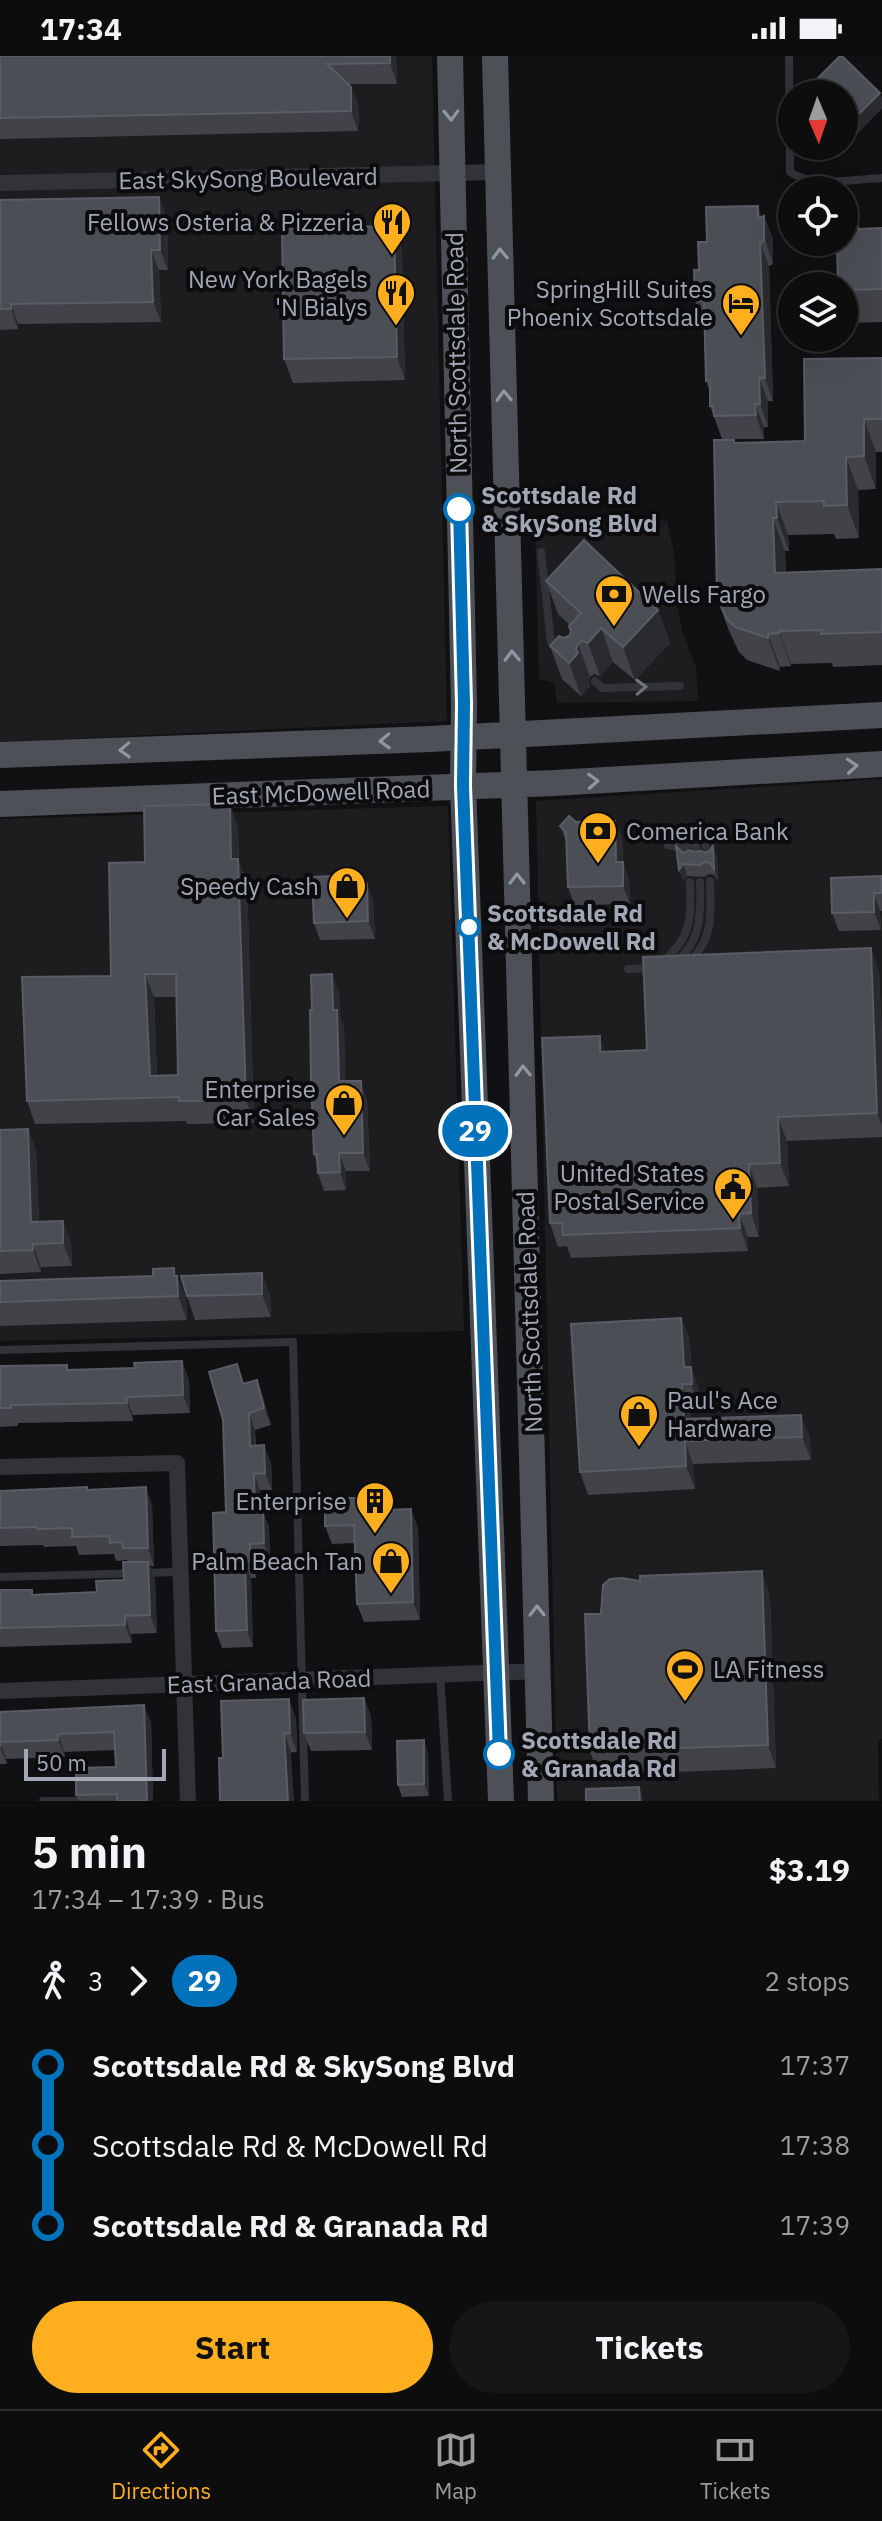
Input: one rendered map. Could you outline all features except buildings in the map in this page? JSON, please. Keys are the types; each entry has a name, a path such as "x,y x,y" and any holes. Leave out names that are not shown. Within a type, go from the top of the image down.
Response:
{"main road":[{"name":"North Scottsdale Road","path":"450,56 463,786 501,1801"},
{"name":"North Scottsdale Road","path":"495,56 541,1801"},
{"name":"East McDowell Road","path":"0,755 882,715"},
{"name":"East McDowell Road","path":"0,804 515,784 882,764"}],"street":[{"name":"East SkySong Boulevard","path":"0,183 497,172"},
{"path":"0,1467 177,1463 188,1801"},
{"name":"East Granada Road","path":"0,1691 539,1671"}],"lane":[{"path":"789,56 790,172 802,180 813,182 882,178"},
{"path":"541,552 551,642 567,657"},
{"path":"595,681 602,688 680,686"},
{"path":"689,858 688,852 668,837 704,841 705,858"},
{"path":"628,969 690,962 711,926 710,881"},
{"path":"651,968 671,955 685,936 691,919 695,882 701,918 696,935 679,960 667,967"},
{"path":"0,1350 293,1342 305,1801"},
{"path":"0,1577 181,1571"},
{"path":"440,1674 448,1801"},
{"path":"43,1801 76,1801"}],"shaded area":[{"path":"0,56 432,56 447,721 0,742"},
{"path":"595,517 667,521 674,553 678,609 696,667 698,701 557,703 554,683 539,679 535,526"},
{"path":"882,779 882,1739 878,1740 879,1801 557,1801 536,801"},
{"path":"448,806 464,1331 0,1341 0,819"}],"bus line":[{"name":"29","path":"459,509 463,786 499,1754"}],"place":[{"name":"Fellows Osteria & Pizzeria","path":"392,256"},
{"name":"New York Bagels 'N Bialys","path":"396,327"},
{"name":"SpringHill Suites Phoenix Scottsdale","path":"741,337"},
{"name":"Scottsdale Rd & SkySong Blvd","path":"459,509"},
{"name":"Wells Fargo","path":"614,628"},
{"name":"Comerica Bank","path":"598,865"},
{"name":"Speedy Cash","path":"347,920"},
{"name":"Scottsdale Rd & McDowell Rd","path":"469,927"},
{"name":"Enterprise Car Sales","path":"344,1137"},
{"name":"United States Postal Service","path":"733,1221"},
{"name":"Paul's Ace Hardware","path":"639,1448"},
{"name":"Enterprise","path":"375,1535"},
{"name":"Palm Beach Tan","path":"391,1595"},
{"name":"LA Fitness","path":"685,1703"},
{"name":"Scottsdale Rd & Granada Rd","path":"499,1754"}]}
